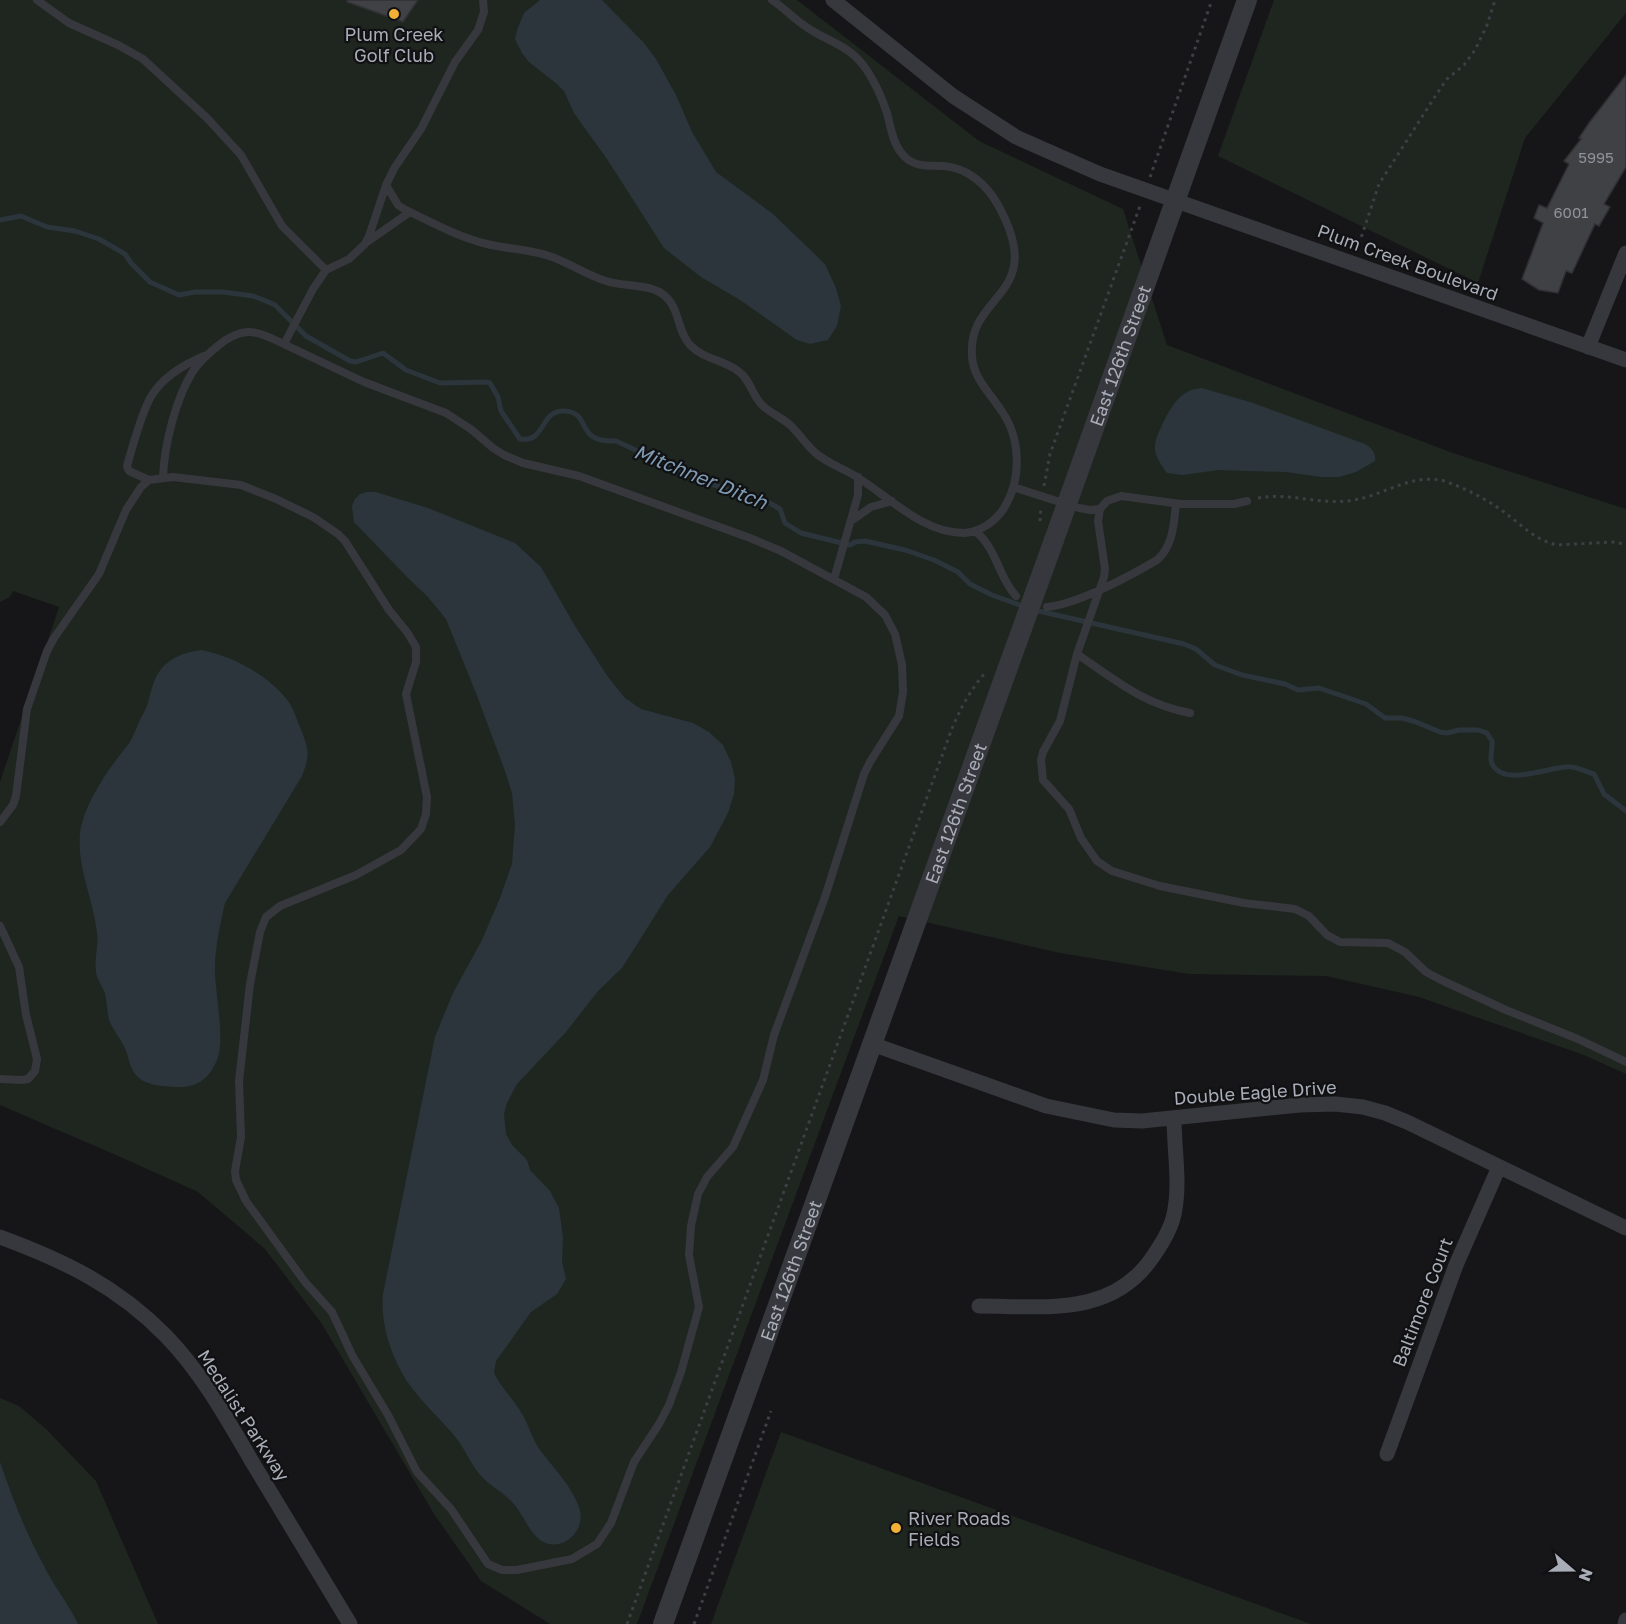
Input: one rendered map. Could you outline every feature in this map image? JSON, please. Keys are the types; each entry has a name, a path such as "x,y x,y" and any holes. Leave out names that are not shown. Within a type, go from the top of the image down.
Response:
{"street":[{"name":"Plum Creek Boulevard","path":"833,0 953,96 1016,137 1100,174 1626,360"},
{"name":"East 126th Street","path":"663,1624 1007,670 1047,534 1067,504 1247,0"},
{"path":"1588,346 1626,253"},
{"name":"Double Eagle Drive","path":"872,1044 1046,1106 1078,1114 1124,1121 1300,1105 1335,1104 1363,1107 1407,1122 1626,1228"},
{"path":"979,1306 1065,1306 1093,1302 1113,1293 1150,1262 1164,1240 1175,1211 1177,1183 1174,1118"},
{"name":"Baltimore Court","path":"1387,1454 1456,1265 1499,1167"},
{"name":"Medalist Parkway","path":"0,1237 48,1255 83,1272 133,1306 167,1337 197,1373 226,1417 350,1624"},
{"path":"1625,1624 1626,1620"}],"lane":[{"path":"37,0 69,23 143,59 207,118 241,155 282,226 326,270"},
{"path":"365,244 394,167 426,121 455,62 478,30 484,12 483,0"},
{"path":"386,185 398,205 479,242 542,254 603,280 652,289 661,293 674,307 680,328 689,344 704,355 736,369 747,380 762,405 790,425 813,451 831,464 858,477 915,518 941,528 964,532 983,528 999,515 1005,506 1013,487 1017,457 1014,435 1006,416 980,381 972,355 977,327 1009,284 1015,266 1013,239 998,205 983,184 968,173 951,167 917,164 903,156 893,137 879,93 865,67 845,47 805,27 772,0"},
{"path":"284,344 326,270 349,259 365,244 410,212"},
{"path":"163,478 165,453 180,399 194,370 224,341 247,332 263,335 364,382 446,413 504,455 524,463 579,476 781,551 866,597 880,609 895,634 902,665 901,707 896,722 864,774 825,897 810,932 774,1035 763,1080 733,1147 706,1177 698,1194 691,1226 689,1254 699,1307 681,1372 664,1416 634,1462 611,1523 597,1544 572,1559 517,1570 502,1570 495,1569 483,1558 451,1509 417,1472 388,1415 352,1355 332,1312 298,1274 246,1201 236,1180 235,1171 241,1137 239,1081 250,984 260,932 266,917 280,906 383,862 409,843 421,829 427,797 406,694 416,662 416,647 407,632 388,610 354,553 338,534 276,499 241,485 220,481 163,478 149,480 129,471 127,466 151,396 180,369 208,354"},
{"path":"834,579 858,495 858,477"},
{"path":"0,822 13,805 16,796 27,708 47,651 99,574 126,510 141,487 149,480"},
{"path":"1013,487 1090,510 1100,509"},
{"path":"1247,501 1234,504 1176,504 1121,496 1107,501 1100,509 1098,520 1105,569 1101,589 1077,654 1060,721 1042,752 1041,771 1043,780 1069,809 1090,854 1104,866 1132,878 1192,894 1295,909 1309,916 1327,935 1340,942 1388,943 1405,952 1426,972 1441,980 1626,1062"},
{"path":"850,522 871,507 892,501"},
{"path":"1047,607 1068,602 1101,589 1151,564 1163,554 1173,531 1176,504"},
{"path":"975,531 989,545 1006,583 1016,596"},
{"path":"1077,654 1135,695 1163,707 1190,713"},
{"path":"0,926 19,967 26,1015 37,1059 35,1071 28,1079 0,1079"}],"path":[{"path":"1047,534 1040,512 1050,454 1212,0"},
{"path":"1359,244 1379,184 1447,79 1464,65 1475,50 1496,0"},
{"path":"1247,501 1270,495 1330,502 1353,500 1410,482 1431,478 1477,494 1506,513 1530,533 1549,543 1558,545 1612,542 1626,544"},
{"path":"627,1624 951,731 980,678 987,671"},
{"path":"694,1624 771,1411"}],"shaded area":[{"path":"0,0 797,0 979,141 1123,209 1167,345 1453,453 1626,509 1626,1074 1584,1055 1419,997 1326,976 1189,974 1060,953 899,916 637,1624 550,1624 481,1581 434,1514 322,1324 265,1249 198,1192 0,1105 0,782 59,607 13,591 10,597 0,602"},
{"path":"540,0 602,0 644,43 656,59 676,95 692,132 716,172 773,214 825,264 841,306 837,326 828,340 810,344 797,340 740,300 701,277 664,248 607,159 574,113 564,91 529,62 515,39 524,13"},
{"path":"1274,0 1626,0 1626,13 1525,138 1478,283 1218,156"},
{"path":"1202,388 1253,403 1365,444 1373,451 1375,461 1356,472 1339,477 1286,472 1219,470 1182,475 1167,473 1155,450 1158,433 1177,400 1194,389"},
{"path":"367,492 376,492 428,508 515,543 541,567 575,626 608,677 625,698 641,709 693,723 709,732 723,745 731,762 735,779 734,794 728,813 710,847 668,895 622,968 598,991 566,1032 517,1084 504,1114 506,1134 512,1145 527,1160 530,1170 550,1191 559,1208 563,1237 562,1261 566,1279 557,1294 531,1312 496,1361 494,1373 519,1409 537,1446 568,1487 577,1503 581,1519 579,1527 575,1534 563,1543 548,1544 536,1537 513,1503 478,1472 457,1439 409,1384 397,1364 385,1329 383,1294 435,1037 453,993 482,940 500,898 512,864 515,825 512,793 505,771 446,619 427,596 354,522 352,506 355,499"},
{"path":"201,650 225,657 249,668 280,692 293,710 305,740 307,762 302,776 225,903 215,965 220,1031 217,1060 206,1077 196,1084 183,1087 160,1086 150,1084 134,1073 125,1048 109,1020 105,993 96,972 97,932 83,871 80,834 91,799 132,739 147,707 160,670 178,656"},
{"path":"0,1398 19,1406 46,1429 96,1481 158,1624 0,1624"},
{"name":"River Roads Fields","path":"781,1432 1311,1624 711,1624"},
{"path":"0,1462 30,1539 78,1624 0,1624"}],"building":[{"name":"Plum Creek Golf Club","path":"347,0 418,0 403,22 347,2"},
{"path":"1626,75 1626,167 1604,204 1610,207 1599,226 1595,224 1572,273 1566,271 1558,293 1539,290 1522,279 1543,223 1534,218 1539,205 1547,208 1569,164 1564,161 1581,139 1579,138 1589,123"}],"waterway":[{"name":"Mitchner Ditch","path":"0,220 21,216 47,227 75,231 99,239 125,254 150,282 179,295 195,292 223,292 253,296 266,301 275,305 306,336 350,361 356,362 383,353 406,370 440,383 490,383 498,397 501,411 520,439 534,436 546,420 556,412 573,413 578,416 588,433 594,437 616,441 705,482 759,497 780,509 785,523 801,533 850,545 865,541 905,550 934,560 958,572 970,584 1025,607"},
{"name":"Mitchner Ditch","path":"1034,610 1184,644 1196,649 1215,665 1242,675 1285,684 1298,690 1319,688 1366,704 1385,718 1402,718 1440,732 1478,730 1487,733 1492,741 1491,762 1498,771 1507,775 1518,775 1564,767 1577,768 1594,774 1604,794 1626,811"}],"place":[{"name":"Plum Creek Golf Club","path":"394,14"},
{"name":"River Roads Fields","path":"896,1528"}]}
